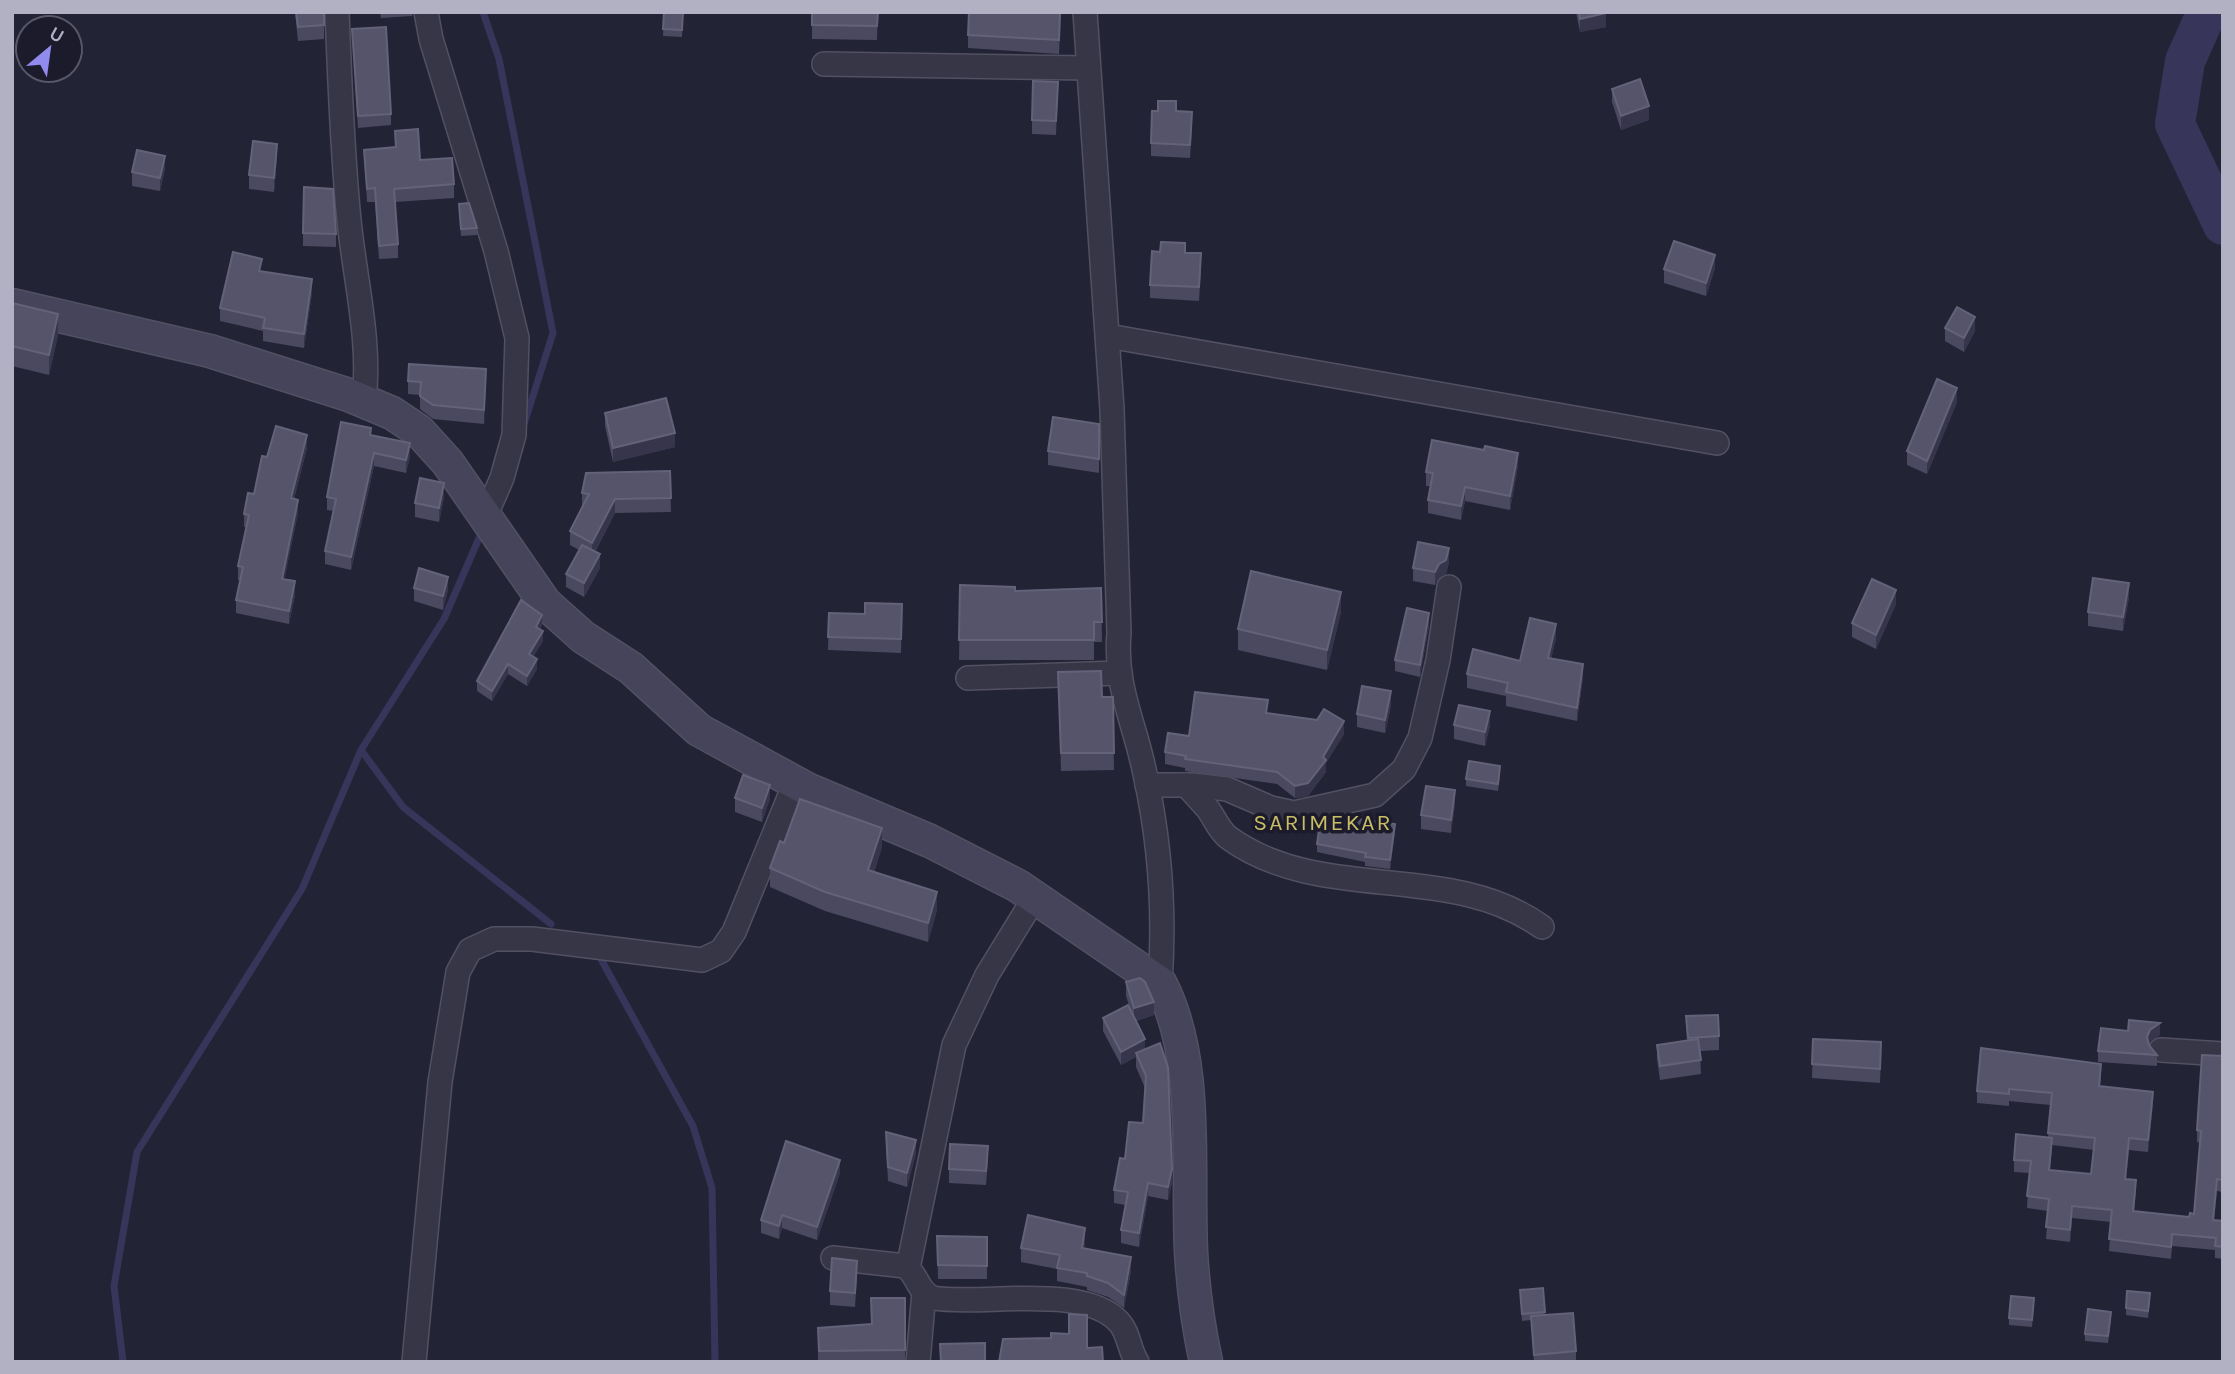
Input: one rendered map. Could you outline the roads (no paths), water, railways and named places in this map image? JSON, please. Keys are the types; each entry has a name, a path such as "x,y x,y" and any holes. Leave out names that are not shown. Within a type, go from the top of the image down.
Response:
{"street":[{"path":"337,12 349,220 365,340 367,371 364,401"},
{"path":"426,12 430,39 496,251 517,338 514,435 502,478 485,517"},
{"path":"1085,12 1108,336 1119,673 1147,785 1163,912 1160,983"},
{"path":"824,64 1088,68"},
{"path":"12,305 211,351 364,401 392,413 419,431 456,476 545,603 583,637 631,668 699,730 795,783 930,841 1035,897 1160,983 1171,1003 1185,1074 1194,1286 1206,1362"},
{"path":"1108,336 1717,443"},
{"path":"1147,785 1227,789 1271,808 1294,813 1354,802 1376,794 1392,783 1404,769 1420,738 1438,660 1449,587"},
{"path":"968,678 1119,673"},
{"path":"414,1362 440,1082 458,972 470,950 494,939 532,939 702,960 721,951 746,906 795,783"},
{"path":"1186,785 1208,810 1224,835 1264,858 1312,873 1482,896 1521,912 1542,927"},
{"path":"1035,897 987,975 954,1045 908,1268 924,1292 939,1299 1070,1301 1092,1307 1119,1322 1137,1362"},
{"path":"2161,1051 2223,1054"},
{"path":"833,1258 908,1268"},
{"path":"918,1362 924,1292"}],"waterway":[{"path":"483,12 499,59 553,333 524,424"},
{"path":"2207,12 2185,61 2175,124 2223,225"},
{"path":"123,1362 114,1286 137,1152 302,889 361,750 444,619 483,529"},
{"path":"361,750 403,807 551,924"},
{"path":"602,961 693,1126 712,1188 715,1362"}],"district":[{"name":"SARIMEKAR","path":"1323,822"}]}
